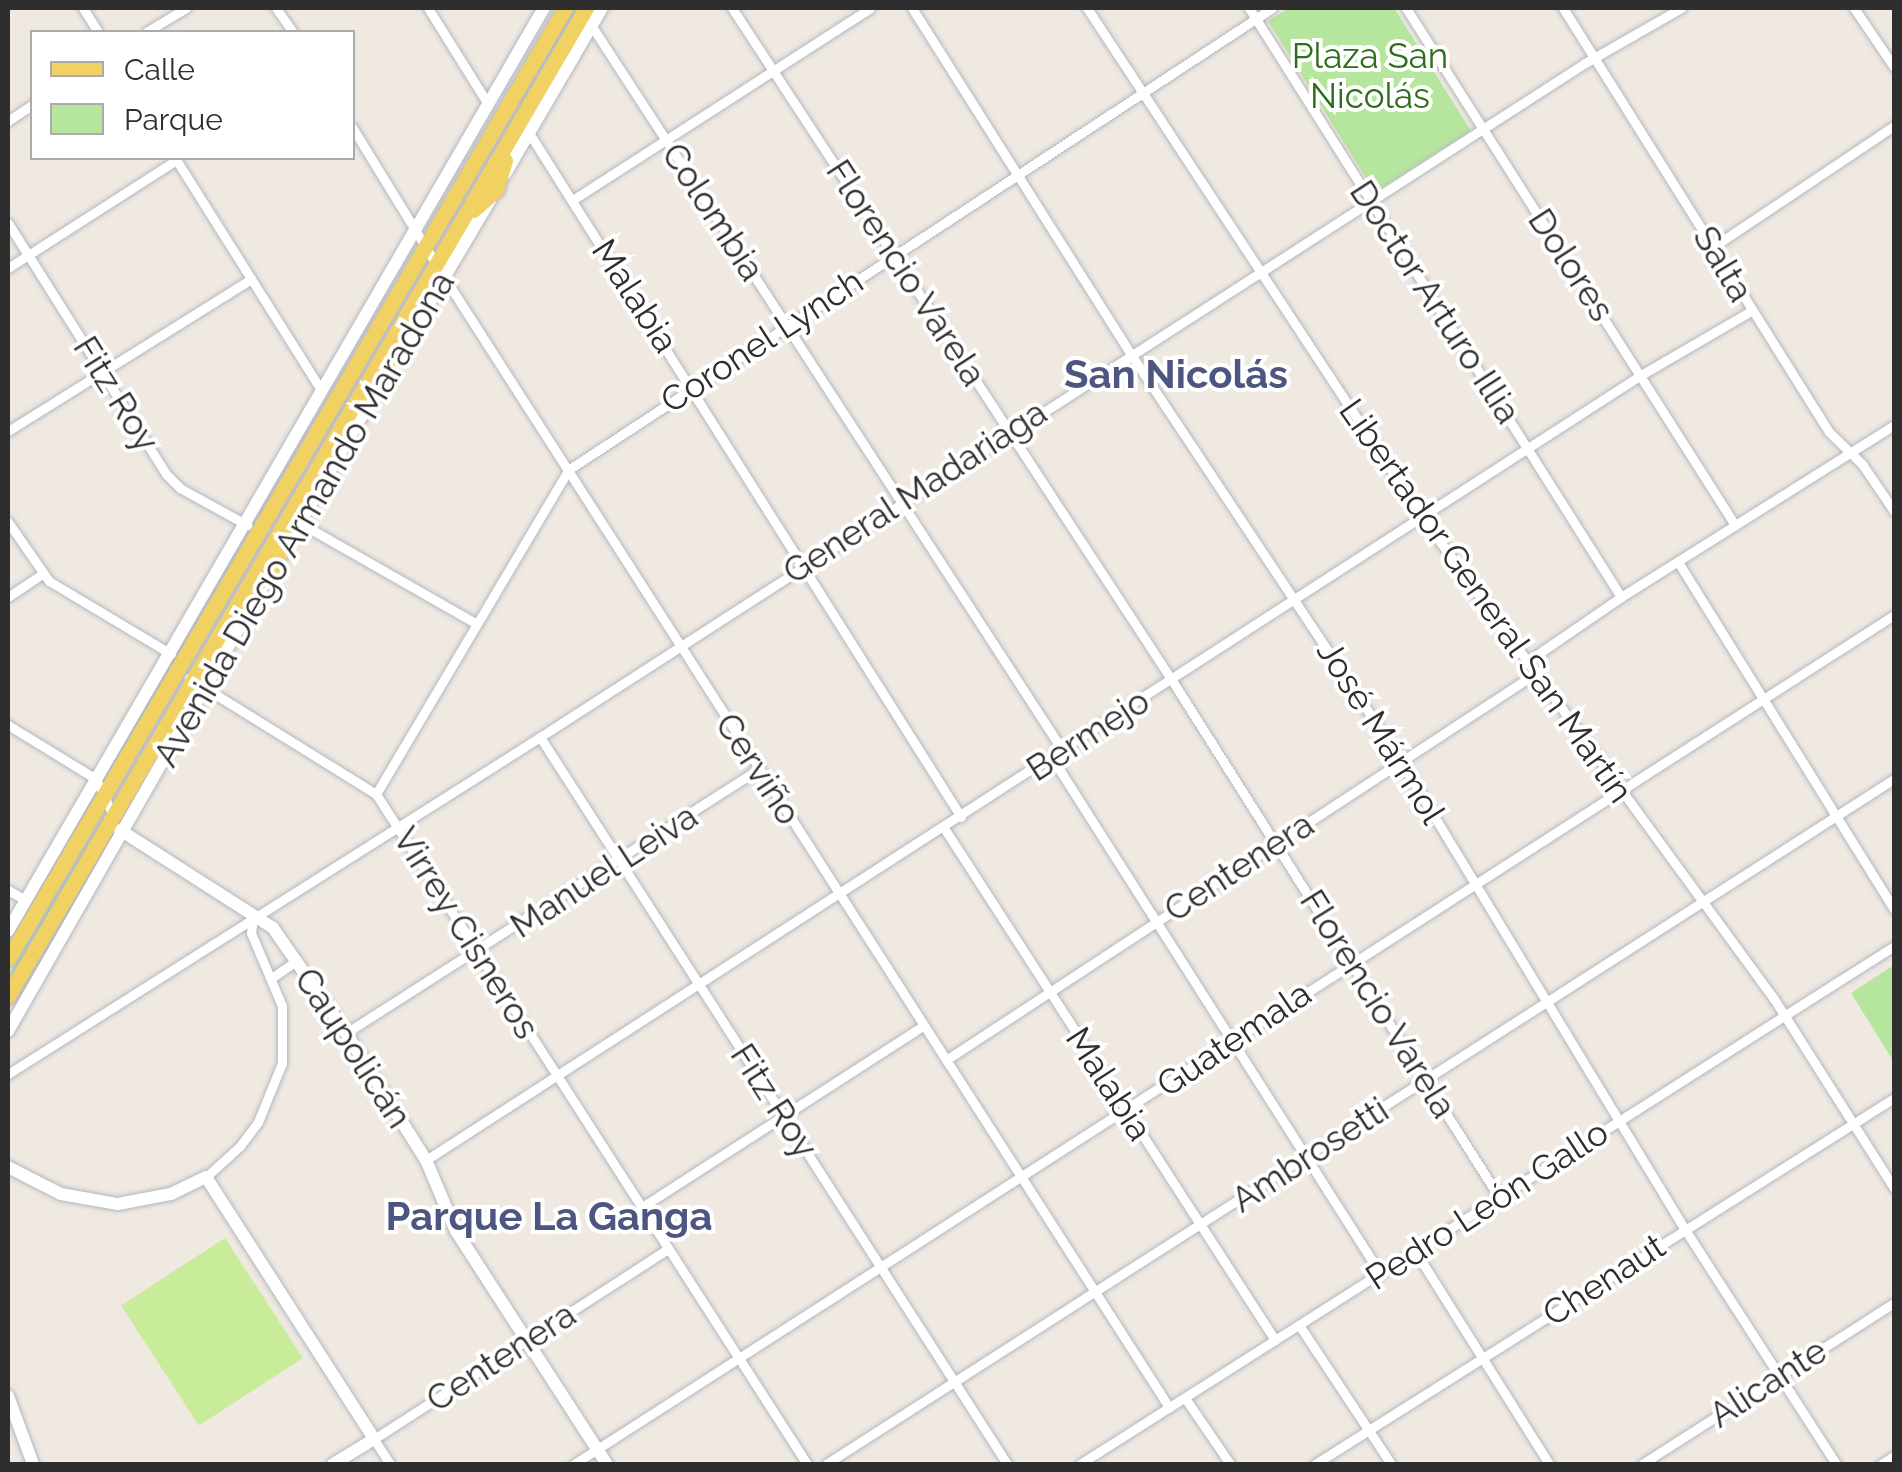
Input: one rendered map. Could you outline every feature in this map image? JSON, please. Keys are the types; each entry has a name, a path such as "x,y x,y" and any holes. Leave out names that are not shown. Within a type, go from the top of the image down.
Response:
{"main road":[{"path":"541,46 552,8"},
{"name":"Avenida Diego Armando Maradona","path":"8,960 101,785 420,236 564,8"},
{"name":"Avenida Diego Armando Maradona","path":"8,996 113,816 197,686 236,607 294,520 440,270 462,219 521,132 586,8"},
{"path":"462,219 496,190 521,132"},
{"path":"371,400 440,270"},
{"path":"236,607 277,562 294,520"}],"street":[{"path":"83,8 97,30"},
{"path":"149,30 186,8"},
{"path":"276,8 291,30"},
{"path":"428,8 488,104"},
{"name":"Avenida Diego Armando Maradona","path":"251,527 322,390 420,236 488,104 544,8"},
{"name":"Avenida Diego Armando Maradona","path":"521,132 602,8"},
{"name":"Florencio Varela","path":"732,8 1172,682 1499,1197"},
{"path":"574,200 870,8"},
{"name":"José Mármol","path":"912,8 1130,353 1298,600 1400,760 1684,1228 1836,1464"},
{"name":"Libertador General San Martín","path":"1087,8 1422,517 1784,1014 1894,1188"},
{"name":"Doctor Arturo Illia","path":"1249,8 1621,597"},
{"name":"Coronel Lynch","path":"376,794 568,470 692,385 1272,8"},
{"name":"Dolores","path":"1406,8 1735,524"},
{"name":"Salta","path":"1562,8 1829,432 1851,454 1894,511"},
{"name":"General Madariaga","path":"8,1074 540,737 803,563 1483,128 1681,8"},
{"path":"1854,8 1894,66"},
{"name":"Colombia","path":"591,25 1063,751"},
{"path":"8,120 30,105"},
{"path":"1713,247 1894,126"},
{"name":"Malabia","path":"521,132 574,200 961,817"},
{"name":"Cerviño","path":"355,133 758,770 1169,1407"},
{"path":"8,268 174,160"},
{"path":"177,160 322,390"},
{"name":"Avenida Diego Armando Maradona","path":"440,270 496,190"},
{"name":"Fitz Roy","path":"8,223 173,482 251,527"},
{"path":"8,431 251,278"},
{"name":"Bermejo","path":"426,1160 1172,682 1641,375 1751,310"},
{"name":"Avenida Diego Armando Maradona","path":"294,520 371,400"},
{"path":"1526,663 1621,597 1894,425"},
{"path":"294,520 475,623"},
{"name":"Virrey Cisneros","path":"8,522 41,574 175,659 197,686 376,794 806,1464"},
{"name":"Avenida Diego Armando Maradona","path":"8,1031 122,834 197,686 277,562"},
{"path":"1678,562 1894,909"},
{"path":"8,597 41,574"},
{"name":"Guatemala","path":"574,1464 1894,615"},
{"name":"Centenera","path":"946,1060 1534,674"},
{"path":"8,726 101,785 122,834"},
{"name":"Fitz Roy","path":"540,737 1007,1464"},
{"path":"1052,758 1380,1273"},
{"name":"Manuel Leiva","path":"346,1034 478,953 758,770"},
{"name":"Ambrosetti","path":"826,1464 1894,779"},
{"name":"Avenida Diego Armando Maradona","path":"8,931 101,785"},
{"name":"Malabia","path":"944,828 1274,1340"},
{"name":"Caupolicán","path":"122,834 240,906 253,919 266,922 297,960 426,1160 456,1231 524,1342 607,1464"},
{"path":"8,890 25,900"},
{"path":"8,1167 62,1194 118,1204 171,1194 206,1177 240,1146 273,1092 282,1063 284,1027 273,977 251,933 253,919"},
{"name":"Pedro León Gallo","path":"1080,1464 1894,946"},
{"path":"273,977 297,960"},
{"path":"642,1207 923,1026"},
{"name":"Chenaut","path":"1315,1464 1894,1098"},
{"path":"206,1177 390,1464"},
{"name":"Centenera","path":"333,1464 668,1249"},
{"path":"1415,1251 1549,1464"},
{"name":"Alicante","path":"1642,1464 1894,1303"},
{"path":"1300,1325 1391,1464"},
{"path":"8,1396 33,1464"},
{"path":"1185,1398 1230,1464"},
{"path":"1881,1464 1894,1456"}],"green space":[{"path":"570,8 577,8 439,237"},
{"name":"Plaza San Nicolás","path":"1289,8 1394,8 1471,131 1375,192 1268,21"},
{"path":"104,816 103,823 8,987 8,976"},
{"path":"1894,965 1894,1062 1851,993"},
{"path":"225,1238 303,1358 199,1425 121,1306"}],"district":[{"name":"San Nicolás","path":"1176,374"},
{"name":"Parque La Ganga","path":"549,1216"}]}
